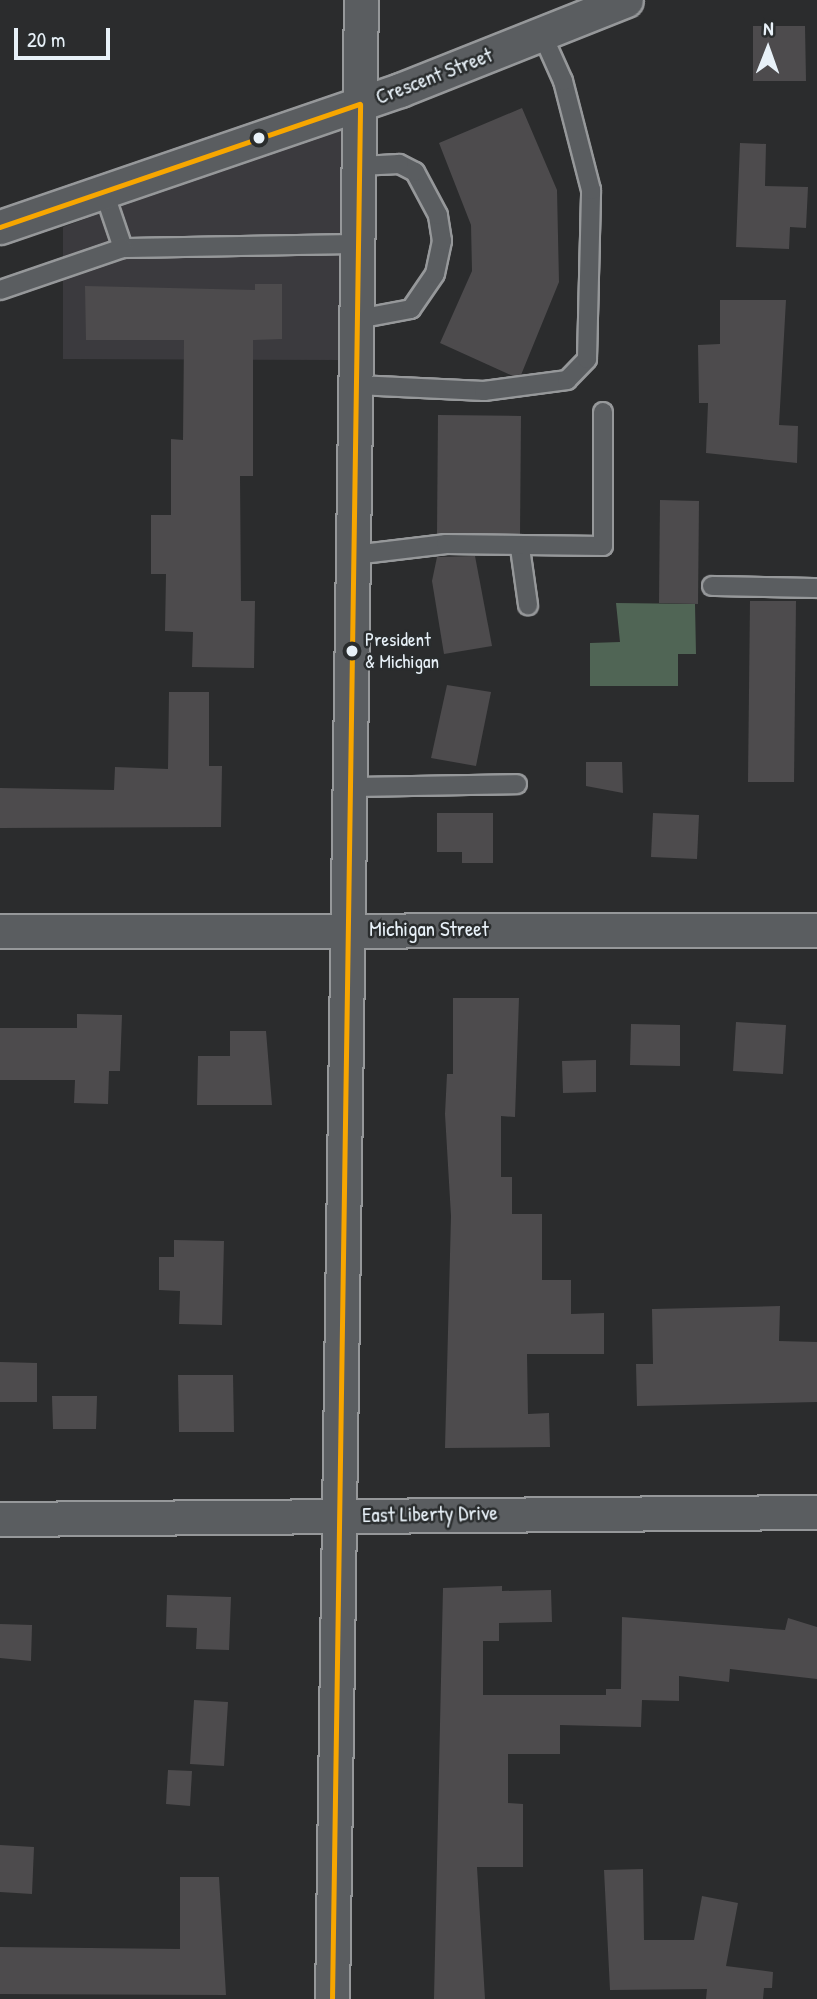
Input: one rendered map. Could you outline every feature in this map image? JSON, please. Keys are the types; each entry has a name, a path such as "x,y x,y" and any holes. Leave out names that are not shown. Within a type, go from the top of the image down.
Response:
{"street":[{"path":"332,1999 361,0"},
{"name":"Crescent Street","path":"0,227 360,104 626,0"},
{"name":"Michigan Street","path":"0,931 817,930"},
{"name":"East Liberty Drive","path":"0,1519 817,1512"}],"lane":[{"path":"357,385 484,391 567,380 587,359 591,190 567,92 542,34"},
{"path":"358,319 411,309 435,274 442,241 438,215 415,172 399,164 360,166"},
{"path":"104,192 122,248"},
{"path":"0,290 122,248 358,244"},
{"path":"354,555 446,544 520,548 603,546 603,412"},
{"path":"520,548 528,604"},
{"path":"712,586 817,588"},
{"path":"350,787 517,783"}],"shaded area":[{"path":"347,122 345,360 63,359 63,227"}],"green space":[{"path":"616,603 695,604 696,654 678,654 678,686 590,686 590,643 620,642"}],"building":[{"path":"753,26 805,26 806,81 753,81"},
{"path":"522,108 557,190 559,282 521,375 513,376 440,343 472,271 471,225 439,143"},
{"path":"740,143 766,144 765,186 808,187 806,228 790,227 789,249 736,247"},
{"path":"255,284 282,284 282,339 253,340 253,476 240,476 241,601 255,601 254,668 192,667 193,632 165,631 166,574 151,574 151,515 171,515 171,439 183,440 184,340 86,340 85,286 255,290"},
{"path":"720,300 786,300 779,425 798,426 797,463 706,453 708,403 699,403 698,345 720,344"},
{"path":"438,415 521,416 520,534 437,534"},
{"path":"660,500 699,501 698,604 659,603"},
{"path":"475,556 492,646 444,654 432,581 437,557"},
{"path":"750,601 796,601 794,782 748,782"},
{"path":"447,685 491,692 476,766 431,758"},
{"path":"169,692 209,692 209,766 222,766 221,827 0,828 0,788 114,790 115,767 168,769"},
{"path":"586,762 622,762 623,793 586,786"},
{"path":"437,813 493,813 493,863 462,863 462,852 437,852"},
{"path":"653,813 699,815 697,859 651,857"},
{"path":"453,998 519,998 515,1117 501,1116 501,1177 512,1177 512,1214 542,1214 542,1280 571,1280 571,1314 604,1313 604,1354 527,1354 528,1414 549,1413 550,1447 445,1448 451,1216 445,1114 447,1074 453,1074"},
{"path":"77,1014 122,1015 120,1071 109,1071 108,1104 74,1103 75,1080 0,1080 0,1028 77,1028"},
{"path":"736,1022 786,1025 783,1074 733,1071"},
{"path":"631,1024 680,1025 680,1066 630,1065"},
{"path":"230,1031 266,1031 272,1105 197,1105 198,1056 230,1056"},
{"path":"596,1060 596,1092 563,1093 562,1061"},
{"path":"174,1240 224,1241 222,1325 179,1324 180,1291 159,1290 159,1257 174,1257"},
{"path":"780,1306 779,1341 817,1342 817,1402 637,1406 636,1364 653,1364 652,1309"},
{"path":"0,1362 37,1363 37,1402 0,1402"},
{"path":"178,1375 233,1375 234,1432 179,1432"},
{"path":"52,1396 97,1396 96,1429 53,1429"},
{"path":"502,1586 502,1591 551,1590 552,1622 499,1623 499,1641 483,1641 483,1695 606,1695 606,1689 621,1689 622,1617 785,1630 788,1618 817,1627 817,1679 730,1669 729,1682 679,1676 679,1701 642,1700 641,1727 560,1725 560,1754 508,1754 508,1803 523,1804 523,1867 477,1867 485,1999 434,1999 443,1588"},
{"path":"167,1595 231,1597 229,1650 196,1649 197,1628 166,1627"},
{"path":"0,1624 32,1625 31,1661 0,1658"},
{"path":"194,1700 228,1702 224,1766 190,1764"},
{"path":"168,1770 192,1771 190,1806 166,1804"},
{"path":"0,1845 34,1847 32,1894 0,1892"},
{"path":"643,1869 644,1940 694,1940 702,1896 738,1903 726,1966 773,1972 772,1988 764,1988 763,1999 706,1999 707,1989 610,1990 604,1870"},
{"path":"180,1877 219,1877 226,1995 0,1994 0,1947 180,1949"}],"transit line":[{"path":"0,227 360,104"},
{"path":"332,1999 360,104"}],"place":[{"name":"President & Michigan","path":"352,651"}]}
